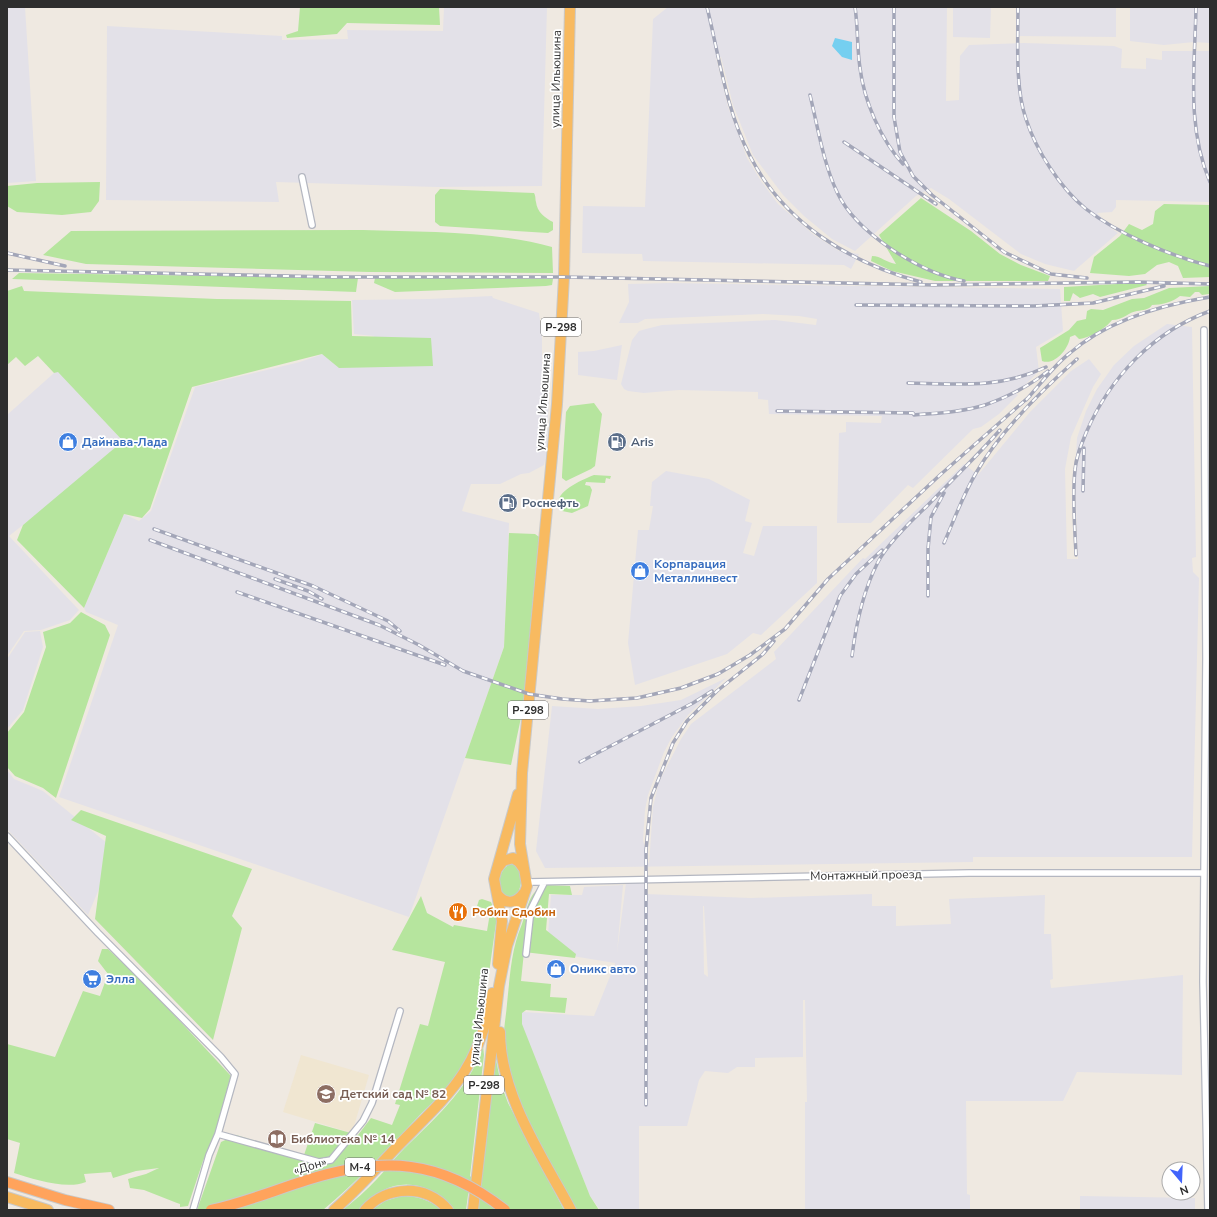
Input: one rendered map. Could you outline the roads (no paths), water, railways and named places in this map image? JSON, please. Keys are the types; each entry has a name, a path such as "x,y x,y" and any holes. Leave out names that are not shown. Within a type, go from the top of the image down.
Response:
{"highway":[{"name":"улица Ильюшина","path":"522,773 557,404 564,276 570,7"},
{"name":"Р-298","path":"503,947 501,913 494,879 514,813 522,773"},
{"name":"Р-298","path":"503,947 527,882 520,849 522,773"},
{"path":"496,871 503,862 513,858 521,864 527,882 520,898 511,903 504,901 496,892"},
{"name":"улица Ильюшина","path":"469,1210 503,947"},
{"name":"улица Ильюшина","path":"473,1210 501,960"},
{"name":"Р-298","path":"334,1210 357,1189 446,1097 466,1072 477,1051 487,1023 501,960"},
{"path":"501,960 500,1042 506,1078 517,1106 571,1210"},
{"name":"«Дон»","path":"211,1210 237,1204 338,1171 386,1165 413,1166 447,1176 466,1185 505,1210"},
{"path":"7,1182 65,1200 109,1210"},
{"path":"365,1210 382,1196 395,1192 409,1191 430,1196 443,1204 448,1210"},
{"path":"7,1197 48,1210"}],"street":[{"path":"302,177 312,225"},
{"path":"1204,330 1206,658 1203,982 1208,1210"},
{"path":"7,836 98,933 221,1057 235,1074 218,1134 209,1155 193,1210"},
{"name":"Монтажный проезд","path":"527,882 544,883 653,878 961,873 1204,873"},
{"path":"526,954 531,909 544,883"},
{"path":"218,1134 319,1162 331,1160 363,1121 372,1103 400,1010"}],"water":[{"path":"835,38 852,42 852,60 842,57 832,46"}],"railway":[{"path":"707,7 729,102 750,156 764,180 781,201 800,220 822,237 869,264 921,282"},
{"path":"855,7 859,60 865,94 881,132 903,164"},
{"path":"894,7 894,117 900,152 913,176 932,195 1004,252 1051,274 1087,278"},
{"path":"1018,7 1018,64 1022,107 1030,131 1043,156 1058,179 1086,209 1113,227 1162,250 1210,266"},
{"path":"1196,7 1194,73 1195,118 1202,161 1210,182"},
{"path":"810,95 828,169 837,192 846,207 859,222 891,249 928,269 947,277 964,281"},
{"path":"844,142 936,204"},
{"path":"7,253 65,266"},
{"path":"7,270 333,277 564,277 934,285 1137,282 1210,284"},
{"path":"856,305 1034,306 1093,303 1164,286"},
{"path":"1026,400 1064,358 1085,341 1101,331 1136,316 1173,304 1210,297"},
{"path":"1076,555 1074,502 1076,465 1082,442 1096,413 1107,393 1121,375 1152,344 1189,320 1210,311"},
{"path":"944,543 967,490 986,458 1022,413 1077,359"},
{"path":"908,383 978,384 1012,379 1046,367"},
{"path":"777,411 913,413 914,415 959,411 985,405 1001,399 1018,391 1048,371"},
{"path":"150,540 379,625 419,645 463,671 529,694 562,699 590,701 637,698 681,688 718,674 750,655 785,629 828,579 940,475 1030,396"},
{"path":"852,656 864,596 882,555 901,532 1000,430"},
{"path":"1083,491 1084,448"},
{"path":"928,596 928,549 931,517 944,493"},
{"path":"154,529 313,586 388,621 400,631"},
{"path":"799,700 840,596 856,574 882,550"},
{"path":"275,579 308,591 322,599"},
{"path":"237,592 445,665"},
{"path":"646,1105 646,850 651,798 673,743 687,721 717,691 763,654 774,641"},
{"path":"580,762 693,703 712,691"}],"place":[{"name":"Дайнава-Лада","path":"68,442"},
{"name":"Aris","path":"617,442"},
{"name":"Роснефть","path":"508,503"},
{"name":"Kорпарация Металлинвест","path":"640,571"},
{"name":"Робин Сдобин","path":"458,912"},
{"name":"Оникс авто","path":"556,969"},
{"name":"Элла","path":"92,979"},
{"name":"Детский сад № 82","path":"326,1094"},
{"name":"Библиотека № 14","path":"277,1139"}]}
